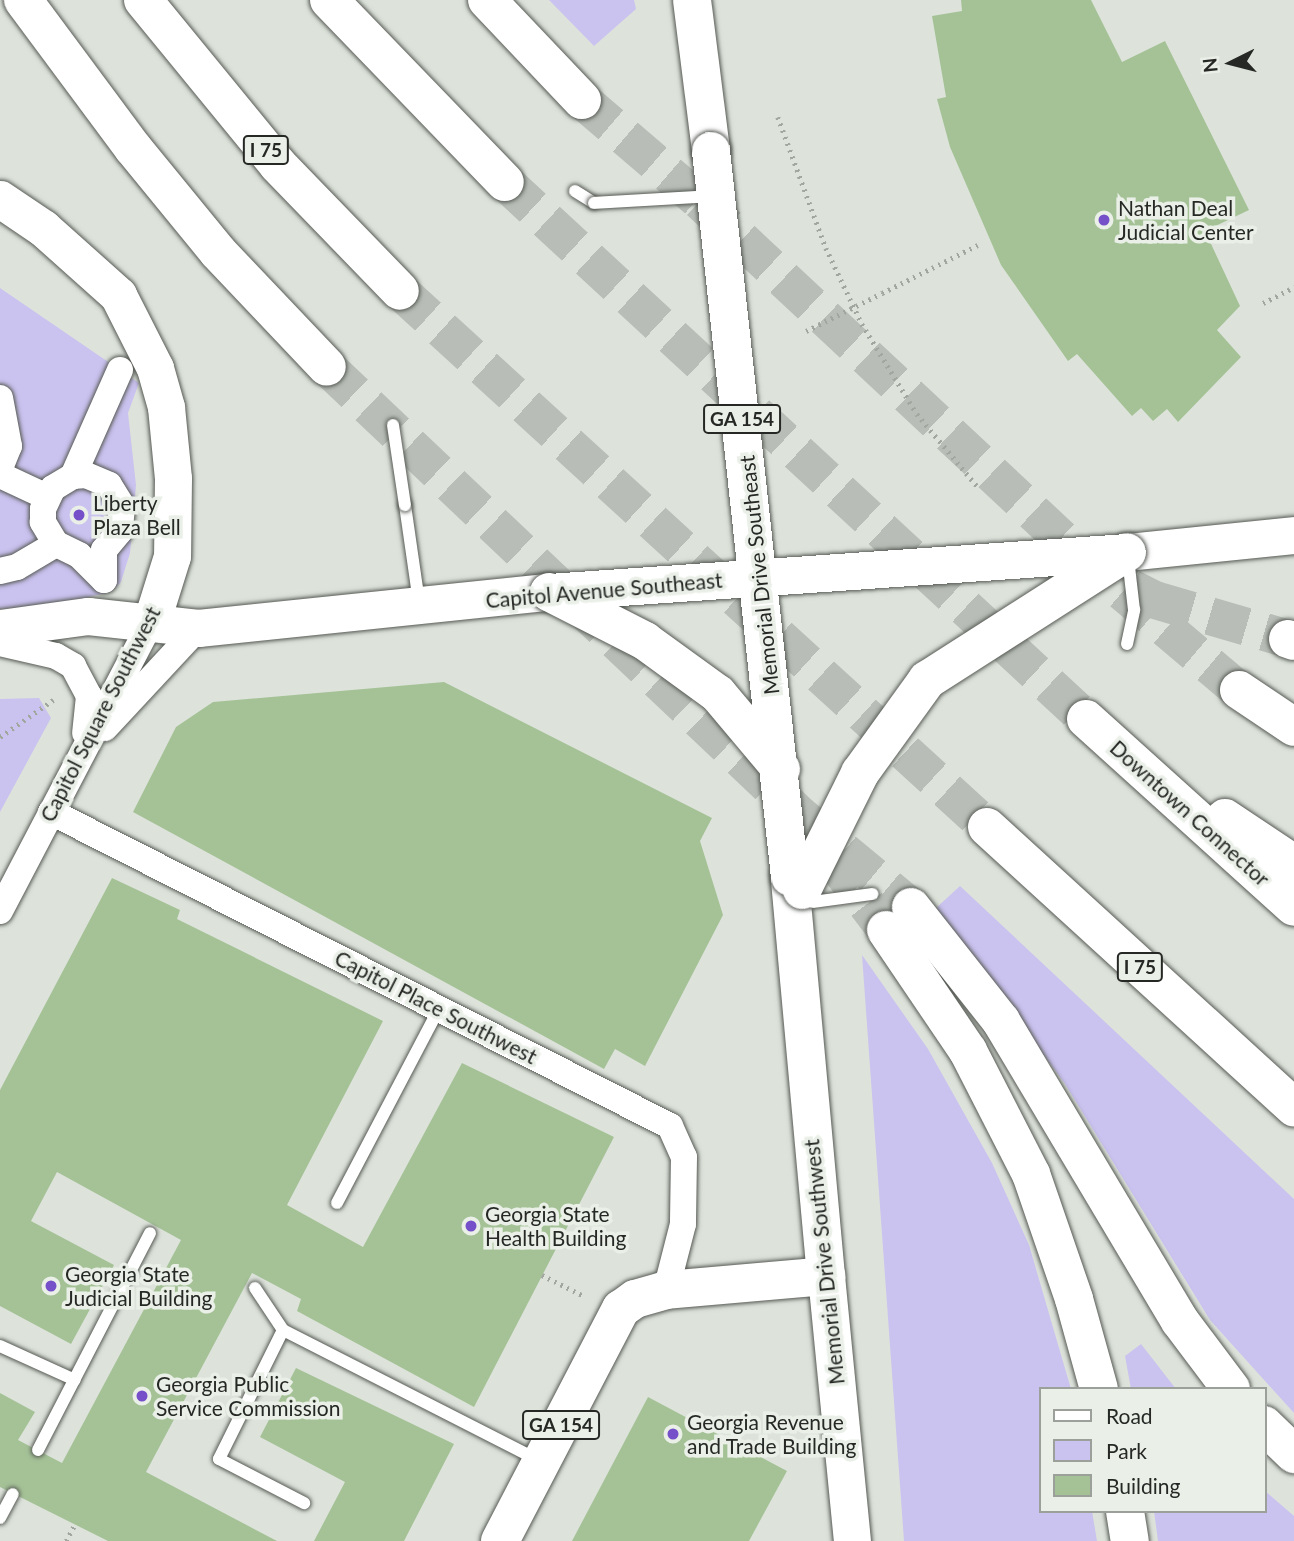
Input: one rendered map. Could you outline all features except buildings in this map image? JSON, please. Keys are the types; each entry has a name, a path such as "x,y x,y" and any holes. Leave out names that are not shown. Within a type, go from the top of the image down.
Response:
{"main road":[{"path":"23,0 118,128 218,252 327,368"},
{"name":"I 75","path":"143,0 278,164 400,291"},
{"path":"329,0 505,182"},
{"path":"487,0 582,100"},
{"name":"Memorial Drive Southeast","path":"692,0 717,196 781,769 799,895 804,1067"},
{"name":"Capitol Square Southwest","path":"0,199 43,228 118,295 155,368 166,407 173,491 172,556 152,620"},
{"name":"Capitol Avenue Southeast","path":"0,628 88,616 152,620 198,628 549,592 1128,552 1294,535"},
{"path":"799,895 860,773 928,680 1128,552"},
{"path":"549,592 645,641 718,694 781,769"},
{"path":"1239,690 1294,727"},
{"name":"Downtown Connector","path":"1294,864 1086,719 1294,907"},
{"name":"I 75","path":"987,827 1294,1107"},
{"path":"1098,1387 1074,1299 1031,1174 899,919 1001,1021 1180,1321 1230,1387"},
{"name":"Memorial Drive Southwest","path":"804,1067 852,1541"},
{"name":"GA 154","path":"500,1541 621,1310 635,1299 666,1290 826,1276"},
{"path":"1266,1427 1294,1454"},
{"path":"1125,1513 1130,1541"}],"street":[{"path":"73,476 98,478 109,485 122,506 120,531 104,550 104,580 79,555 55,544 43,523 47,497 73,476 120,370"},
{"path":"0,398 9,446 0,468"},
{"path":"0,475 47,497"},
{"path":"0,571 17,567 55,544"},
{"name":"Capitol Square Southwest","path":"0,911 152,620"},
{"path":"80,755 198,628"},
{"path":"0,643 56,656 73,666 89,696 80,755"},
{"name":"Capitol Place Southwest","path":"51,812 670,1126 684,1157 683,1224 666,1290"}],"lane":[{"path":"575,191 594,202 717,196"},
{"path":"393,425 419,606"},
{"path":"1127,644 1133,610 1128,552"},
{"path":"799,895 872,894"},
{"path":"337,1203 439,1009"},
{"path":"38,1450 150,1233"},
{"path":"255,1288 283,1330 541,1462"},
{"path":"283,1330 219,1459 304,1503"},
{"path":"0,1346 75,1380"},
{"path":"0,1518 13,1494"}],"path":[{"path":"778,117 826,248 854,306 917,414 977,486"},
{"path":"806,331 978,245"},
{"path":"1264,303 1294,287"},
{"path":"0,737 53,700"},
{"path":"542,1275 582,1295"},
{"path":"66,1541 75,1524"}],"green space":[{"path":"549,0 634,0 636,9 594,46"},
{"path":"0,288 139,383 128,413 136,485 130,553 121,582 111,592 44,607 0,609"},
{"path":"39,698 51,718 0,812 0,699"},
{"path":"960,886 1294,1199 1294,1413 1210,1320 1065,1084 936,908"},
{"path":"862,955 928,1049 992,1163 1029,1245 1070,1387 1038,1387 1038,1513 1092,1513 1097,1541 904,1541"},
{"path":"1141,1344 1174,1387 1131,1387 1125,1356"},
{"path":"1266,1492 1294,1516 1294,1541 1158,1541 1154,1513 1266,1513"}],"tunnel":[{"path":"582,100 700,201 1079,555 1239,690"},
{"path":"505,182 1086,719"},
{"path":"400,291 987,827"},
{"path":"327,367 800,815 911,907"},
{"path":"1131,588 1155,600 1288,639"},
{"path":"832,859 886,930"}],"place":[{"name":"Nathan Deal Judicial Center","path":"1104,220"},
{"name":"Liberty Plaza Bell","path":"79,515"},
{"name":"Georgia State Health Building","path":"471,1226"},
{"name":"Georgia State Judicial Building","path":"51,1286"},
{"name":"Georgia Public Service Commission","path":"142,1396"},
{"name":"Georgia Revenue and Trade Building","path":"673,1434"}]}
